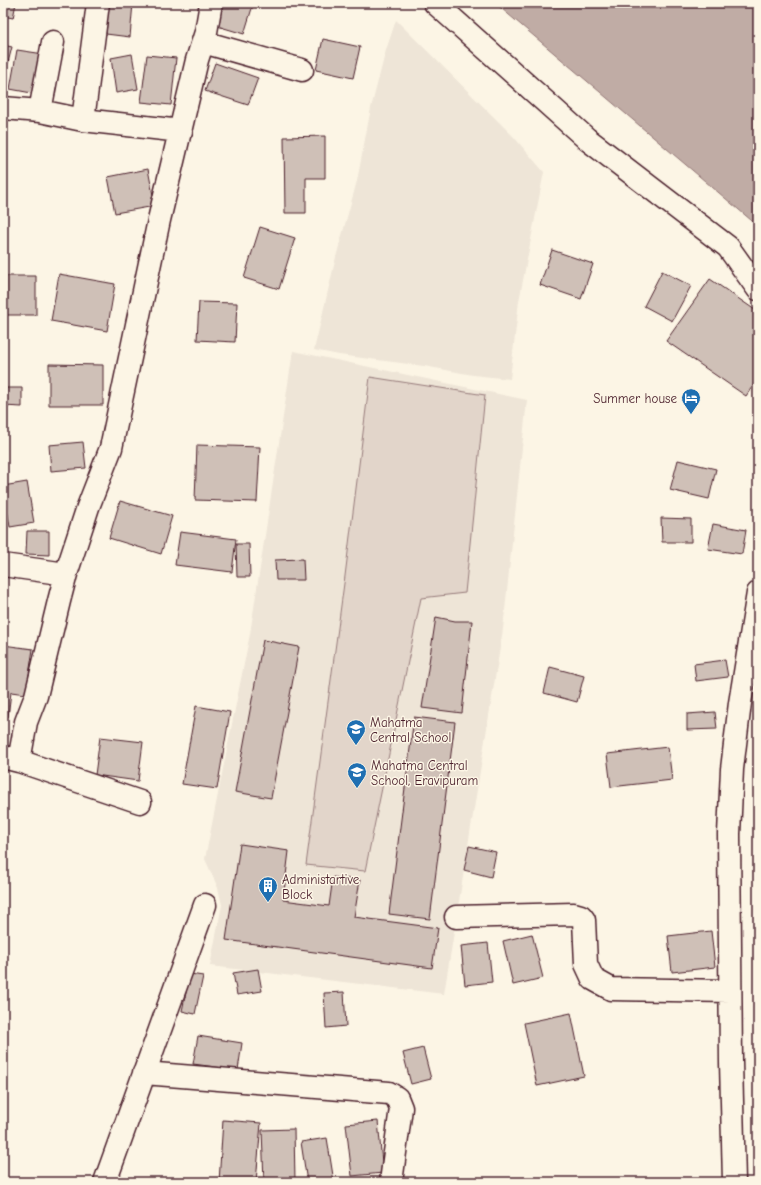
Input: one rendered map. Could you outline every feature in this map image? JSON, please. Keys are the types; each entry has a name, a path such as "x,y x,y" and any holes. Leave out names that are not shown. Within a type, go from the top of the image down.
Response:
{"street":[{"path":"83,120 98,3"},
{"path":"140,802 11,759 36,696 66,574 88,507 111,448 151,256 197,60 206,32 210,3"},
{"path":"435,3 587,139 728,247 758,289"},
{"path":"40,111 53,42"},
{"path":"203,42 302,70"},
{"path":"3,108 40,111 83,120 181,131"},
{"path":"3,565 66,574"},
{"path":"734,1182 730,991 729,834 732,769 740,704 758,593"},
{"path":"105,1182 205,905"},
{"path":"456,917 574,914 581,916 584,920 586,964 593,979 611,989 730,991"},
{"path":"144,1073 389,1093 397,1098 401,1108 391,1182"}],"shaded area":[{"path":"495,3 758,3 758,226"},
{"path":"396,20 513,136 544,172 519,301 510,379 473,375 424,366 339,355 314,350 336,257 357,181 371,108 386,50"},
{"name":"Mahatma Central School","path":"293,351 527,400 503,629 444,994 210,966 222,905 218,888 205,859 250,634"},
{"path":"370,377 485,395 465,593 421,598 365,871 306,865"}],"building":[{"path":"3,3 16,3 13,18 3,16"},
{"path":"109,3 133,3 130,37 106,34"},
{"path":"220,3 248,3 253,5 244,34 214,25"},
{"path":"323,39 360,47 353,78 316,70"},
{"path":"3,45 12,47 3,82"},
{"path":"17,50 44,54 37,94 10,89"},
{"path":"132,54 138,89 116,93 111,58"},
{"path":"147,55 176,58 171,105 141,102"},
{"path":"215,63 258,78 248,105 205,91"},
{"path":"325,136 325,178 306,178 306,213 285,213 284,137"},
{"path":"148,169 155,206 115,213 108,177"},
{"path":"260,227 295,238 279,289 244,278"},
{"path":"552,250 593,264 581,299 540,285"},
{"path":"662,271 691,286 672,321 644,306"},
{"path":"59,274 115,284 107,331 51,321"},
{"path":"3,276 36,276 36,315 3,315"},
{"path":"710,279 758,312 758,378 746,396 666,341"},
{"path":"199,302 237,303 235,342 197,340"},
{"path":"49,364 103,365 103,405 49,405"},
{"path":"3,388 22,388 22,407 3,406"},
{"path":"83,442 86,468 51,471 49,445"},
{"path":"197,445 260,447 257,502 195,500"},
{"path":"678,460 716,469 709,499 670,490"},
{"path":"27,482 34,523 10,527 3,486"},
{"path":"120,501 172,516 161,554 109,538"},
{"path":"661,518 691,519 691,542 662,542"},
{"path":"713,524 746,530 742,554 708,549"},
{"path":"27,531 49,531 49,555 26,554"},
{"path":"180,532 236,539 232,572 175,565"},
{"path":"236,544 249,544 250,577 237,577"},
{"path":"303,559 304,580 276,580 275,560"},
{"path":"436,617 455,621 472,621 462,713 422,708"},
{"path":"263,640 299,647 271,798 235,792"},
{"path":"3,645 33,649 26,694 11,692 8,717 3,717"},
{"path":"725,660 728,677 696,681 694,664"},
{"path":"550,667 584,676 577,702 544,693"},
{"path":"196,706 230,712 217,789 182,784"},
{"path":"715,712 717,729 687,730 687,714"},
{"path":"414,717 455,722 430,919 389,914"},
{"path":"100,737 143,742 138,781 95,775"},
{"path":"668,747 672,780 611,787 607,754"},
{"name":"Administartive Block","path":"240,844 289,851 283,900 329,906 333,877 360,880 354,917 438,928 432,968 226,940"},
{"path":"469,846 496,852 491,877 464,870"},
{"path":"758,870 758,887 754,871"},
{"path":"711,931 715,967 672,972 668,936"},
{"path":"532,934 543,978 513,985 503,941"},
{"path":"488,943 492,982 465,985 461,946"},
{"path":"258,969 262,991 237,995 233,973"},
{"path":"190,974 203,976 195,1014 182,1011"},
{"path":"344,992 346,1026 326,1028 324,993"},
{"path":"571,1013 584,1076 537,1086 524,1023"},
{"path":"198,1036 242,1043 238,1070 193,1064"},
{"path":"423,1048 431,1079 411,1084 403,1053"},
{"path":"223,1120 261,1123 256,1182 219,1182"},
{"path":"378,1121 383,1173 352,1176 346,1124"},
{"path":"294,1129 295,1182 264,1182 262,1130"},
{"path":"327,1138 334,1182 307,1182 301,1142"}],"place":[{"name":"Summer house","path":"691,415"},
{"name":"Mahatma Central School","path":"356,746"},
{"name":"Mahatma Central School, Eravipuram","path":"357,789"},
{"name":"Administartive Block","path":"268,903"}]}
